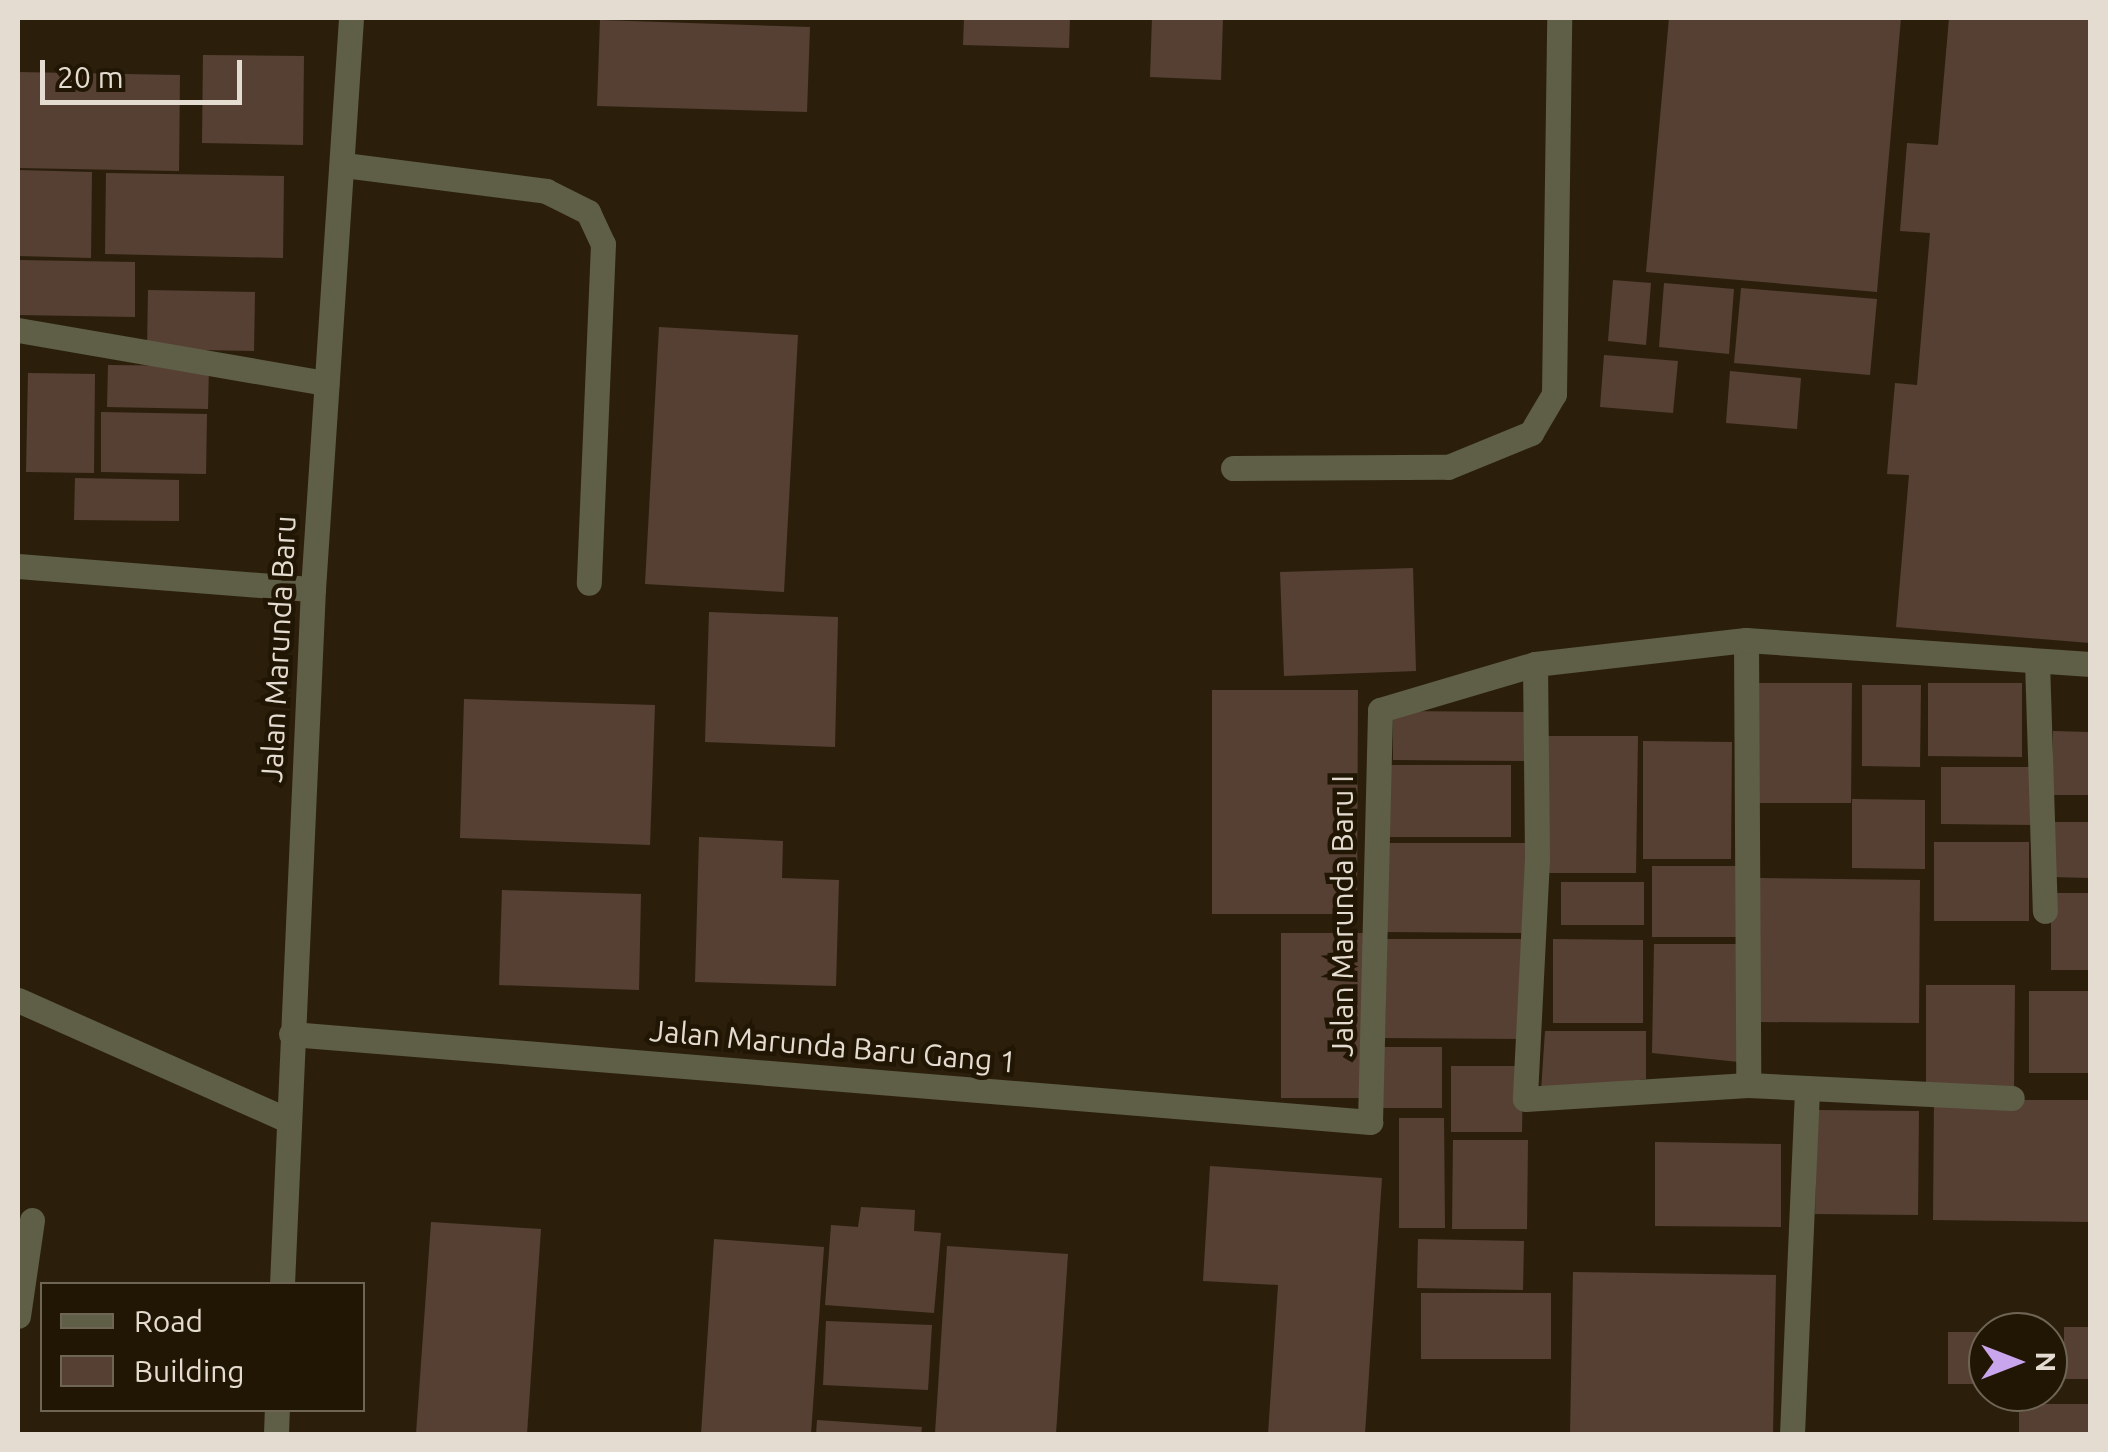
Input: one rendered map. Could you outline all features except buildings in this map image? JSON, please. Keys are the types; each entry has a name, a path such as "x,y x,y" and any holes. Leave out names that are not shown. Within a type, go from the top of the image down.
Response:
{"street":[{"name":"Jalan Marunda Baru","path":"282,1282 290,1034 313,589 351,18"},
{"path":"1234,468 1448,467 1531,433 1554,394 1559,18"},
{"path":"344,165 546,191 588,212 604,244 589,583"},
{"path":"18,330 326,382"},
{"path":"18,566 313,589"},
{"path":"1746,640 1748,1084"},
{"path":"2012,1098 1748,1084 1525,1099 1538,860 1535,664 1746,640 2090,664"},
{"path":"2037,661 2045,911"},
{"name":"Jalan Marunda Baru I","path":"1370,1122 1380,710 1535,664"},
{"path":"18,1000 288,1120"},
{"name":"Jalan Marunda Baru Gang 1","path":"290,1034 1370,1122"},
{"path":"1792,1434 1807,1088"},
{"path":"18,1316 32,1220"}]}
